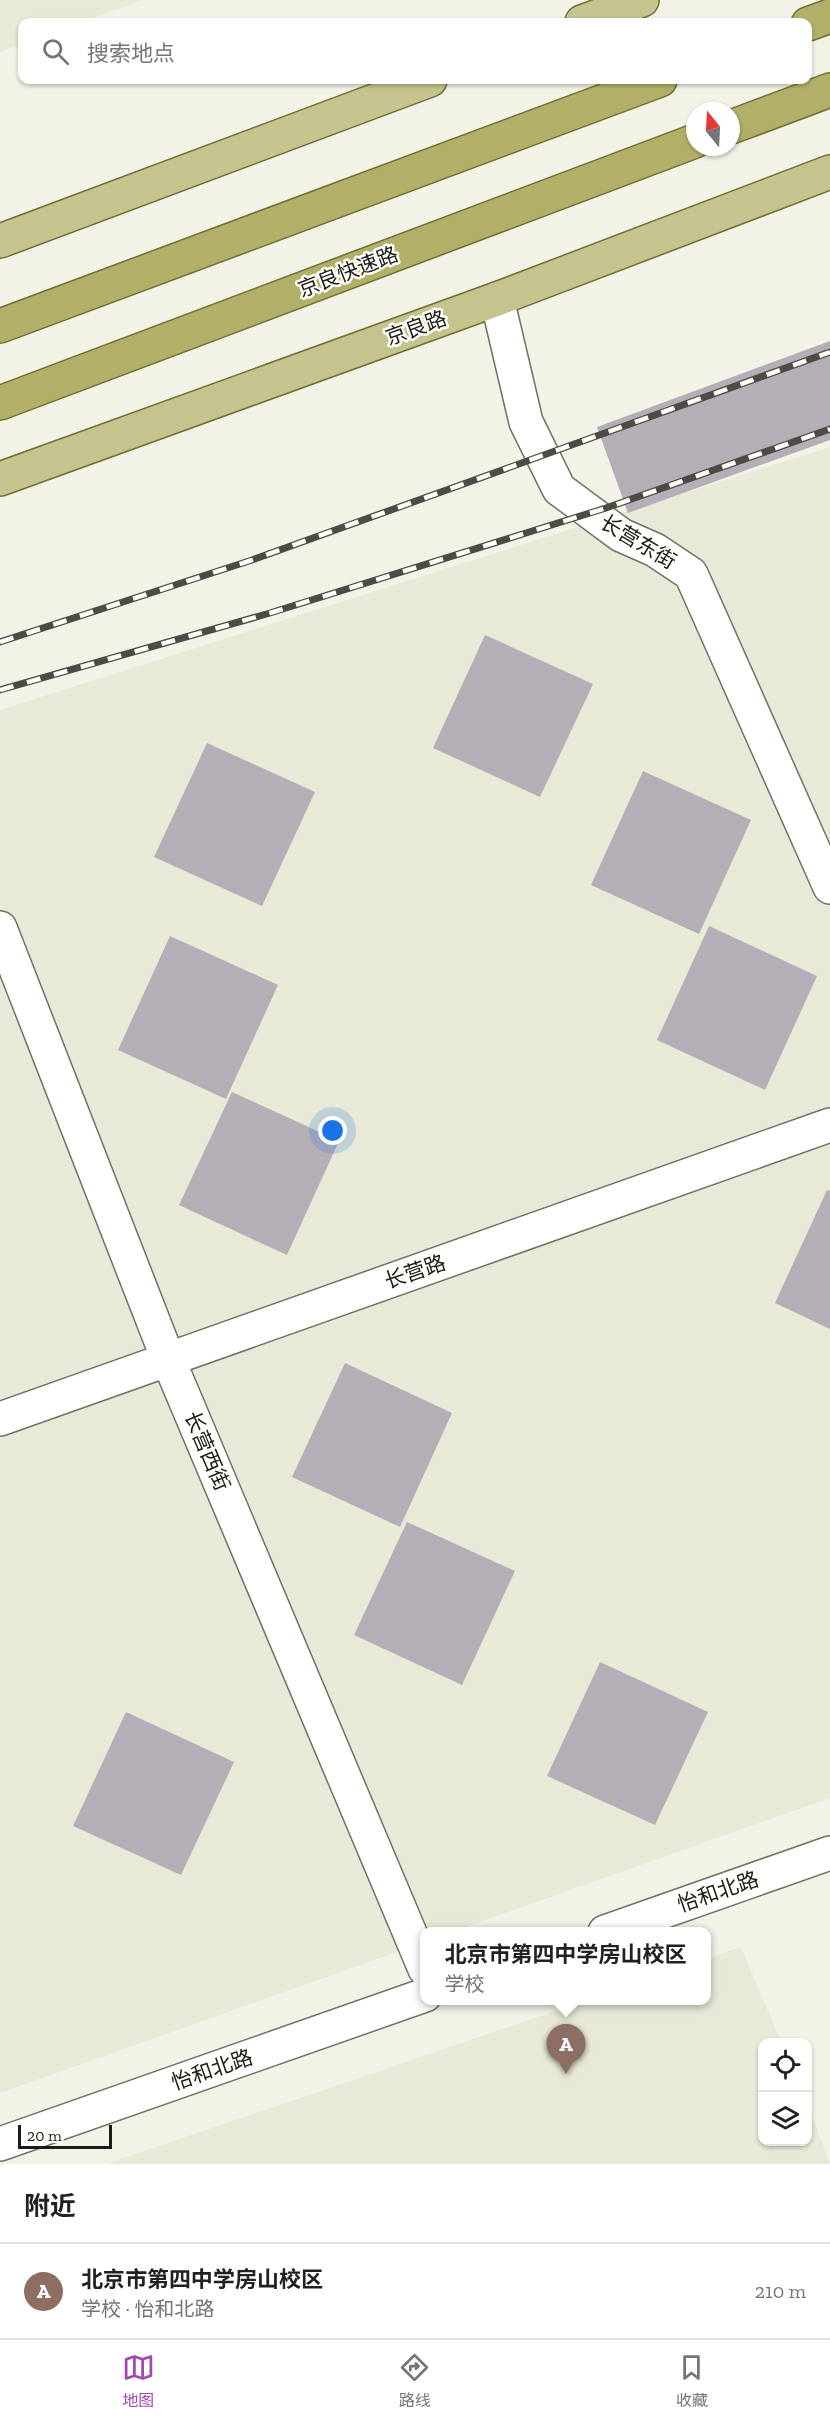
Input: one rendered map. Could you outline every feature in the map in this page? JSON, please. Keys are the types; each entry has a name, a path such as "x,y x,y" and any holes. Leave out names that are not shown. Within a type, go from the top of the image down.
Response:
{"highway":[{"path":"812,22 830,16"},
{"path":"0,326 649,84"},
{"path":"740,124 830,90"},
{"name":"京良快速路","path":"0,404 686,144"}],"main road":[{"path":"593,18 642,0"},
{"path":"0,241 419,84"},
{"name":"京良路","path":"0,479 497,298 830,172"}],"street":[{"name":"长营东街","path":"497,298 526,422 559,489 621,535 655,550 691,574 830,887"},
{"name":"长营西街","path":"0,928 168,1359 420,1957"},
{"name":"长营路","path":"0,1419 830,1125"},
{"name":"怡和北路","path":"619,1927 830,1852"},
{"name":"怡和北路","path":"0,2144 420,1997"}],"shaded area":[{"path":"0,0 143,0 92,18 18,18 18,45 0,52"},
{"path":"830,447 830,1798 465,1927 420,1927 420,1944 0,2093 0,710"},
{"path":"741,1947 779,2038 758,2038 758,2146 812,2146 812,2116 830,2164 106,2164 573,2005 711,2005 711,1958"}],"building":[{"path":"830,341 830,440 628,513 597,427"},
{"path":"485,635 593,684 540,797 433,748"},
{"path":"207,743 315,792 262,906 154,857"},
{"path":"643,771 751,820 699,934 591,885"},
{"path":"709,926 817,976 765,1090 657,1040"},
{"path":"170,936 278,985 226,1099 118,1050"},
{"path":"232,1092 339,1141 287,1255 179,1205"},
{"path":"827,1190 830,1191 830,1329 775,1303"},
{"path":"345,1363 452,1413 400,1527 292,1477"},
{"path":"407,1522 515,1571 462,1685 354,1635"},
{"path":"600,1662 708,1712 655,1825 547,1776"},
{"path":"126,1712 234,1762 181,1875 73,1826"}],"railway":[{"path":"0,642 252,560 830,352"},
{"path":"0,690 270,613 606,508 830,429"}],"place":[{"name":"北京市第四中学房山校区","path":"566,2074"}]}
